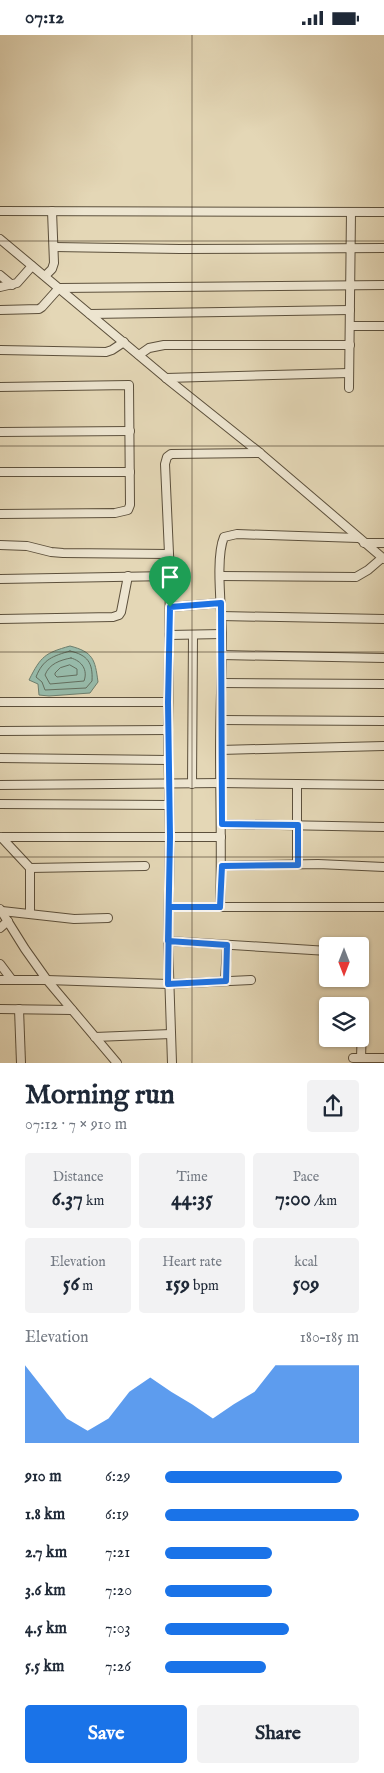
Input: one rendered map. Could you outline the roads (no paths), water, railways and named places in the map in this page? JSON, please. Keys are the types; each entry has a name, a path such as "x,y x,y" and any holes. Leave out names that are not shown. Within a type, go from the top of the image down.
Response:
{"street":[{"path":"0,211 384,212"},
{"path":"45,276 54,266 52,211"},
{"path":"349,388 351,212"},
{"path":"0,239 260,453 383,559 356,577 220,576"},
{"path":"54,247 180,249 384,248"},
{"path":"0,287 17,283 32,266"},
{"path":"0,275 12,285"},
{"path":"0,310 39,309 59,288 384,285"},
{"path":"90,314 350,310"},
{"path":"350,326 384,326"},
{"path":"0,350 106,352 124,342"},
{"path":"139,355 149,348 164,345 350,345"},
{"path":"166,377 349,373"},
{"path":"0,387 129,385 130,431 130,505 128,510 115,513 0,514"},
{"path":"0,432 130,431"},
{"path":"172,1063 168,984 170,576 164,476 167,457 171,454 260,453"},
{"path":"0,472 130,472"},
{"path":"220,907 222,866 220,750 222,634 220,576 224,537 230,535 361,540 384,543"},
{"path":"0,545 27,546 63,553 168,554"},
{"path":"0,619 113,617 119,615 128,576"},
{"path":"0,579 170,576"},
{"path":"170,607 221,603"},
{"path":"221,616 384,619"},
{"path":"169,635 222,634"},
{"path":"192,784 193,635"},
{"path":"222,655 384,659"},
{"path":"222,683 384,684"},
{"path":"0,702 168,702"},
{"path":"222,720 384,721"},
{"path":"0,731 168,730"},
{"path":"220,750 384,747"},
{"path":"0,758 168,760"},
{"path":"0,785 222,783 384,785"},
{"path":"297,784 298,865"},
{"path":"0,804 168,805"},
{"path":"222,824 384,827"},
{"path":"1,836 221,837"},
{"path":"1,836 30,868 30,913"},
{"path":"30,868 145,866"},
{"path":"222,866 384,867"},
{"path":"169,907 384,907"},
{"path":"1,910 74,919 108,918"},
{"path":"1,910 46,980 117,1063"},
{"path":"0,928 8,921"},
{"path":"168,941 319,950"},
{"path":"226,981 227,945"},
{"path":"0,964 12,980"},
{"path":"0,980 168,984 252,980"},
{"path":"0,1009 72,1009"},
{"path":"20,1009 21,1063"},
{"path":"95,1037 171,1034"},
{"path":"359,1047 357,1058 375,1060 384,1058"}],"water":[{"path":"70,646 84,651 92,658 98,682 90,693 39,695 38,684 29,680 37,666 49,654"}]}
